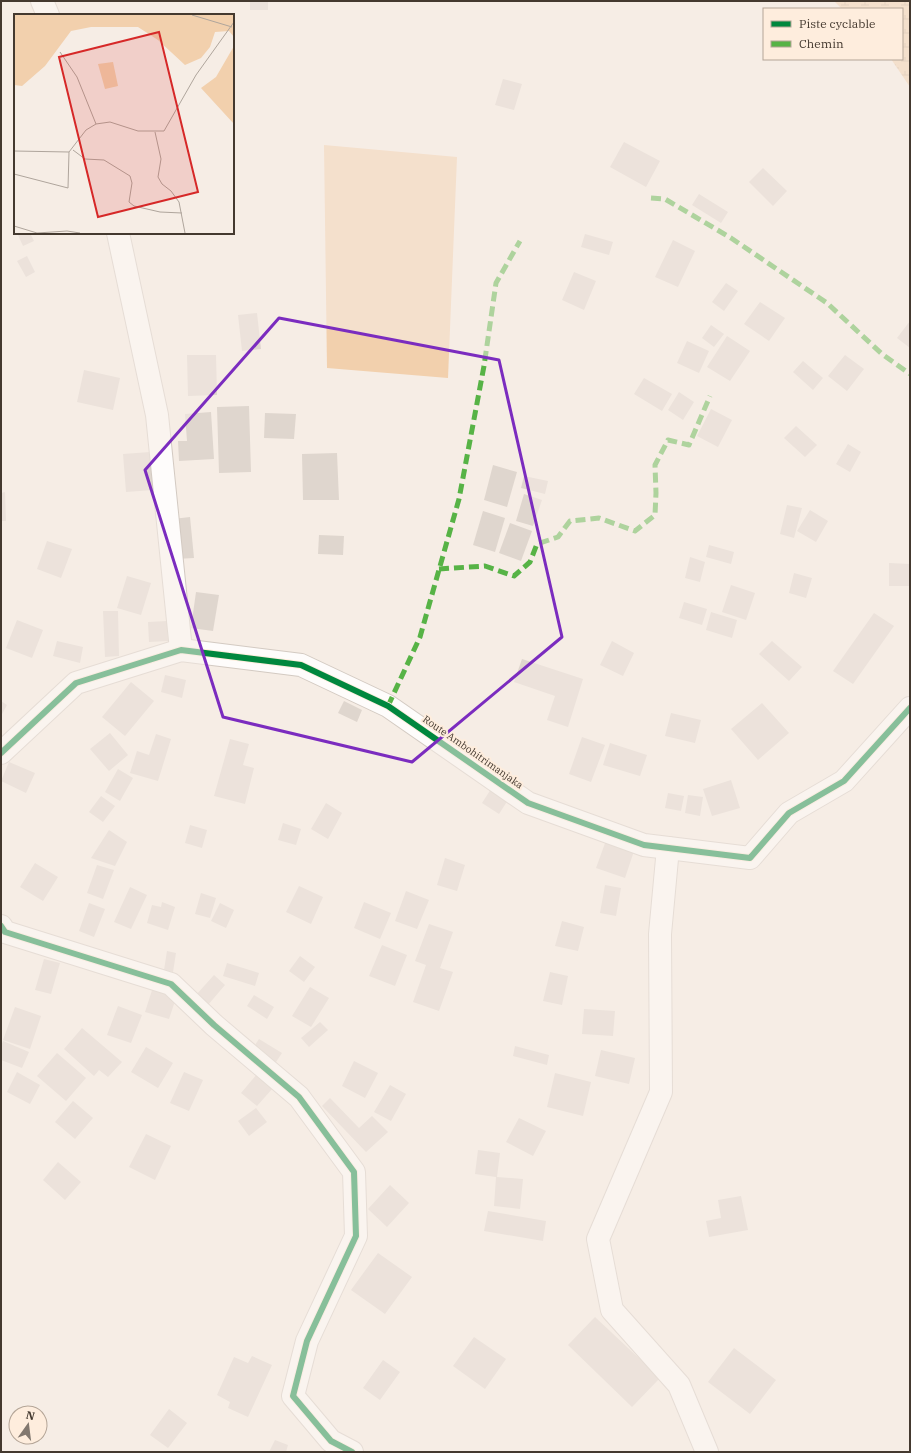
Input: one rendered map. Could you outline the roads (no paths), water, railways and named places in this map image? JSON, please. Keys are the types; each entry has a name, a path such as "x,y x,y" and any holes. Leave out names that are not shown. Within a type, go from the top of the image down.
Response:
{"street":[{"path":"42,1 48,14"},
{"path":"118,234 157,415 181,650"},
{"name":"Route Ambohitrimanjaka","path":"1,753 76,683 181,650 301,665 388,706 528,803 644,845 750,858 790,813 844,781 910,708"},
{"path":"668,848 660,934 661,1092 598,1238 612,1310 679,1385 707,1452"},
{"path":"1,926 5,932 171,984 214,1025 299,1097 354,1172 356,1236 307,1341 293,1396 331,1441 352,1452"}]}
